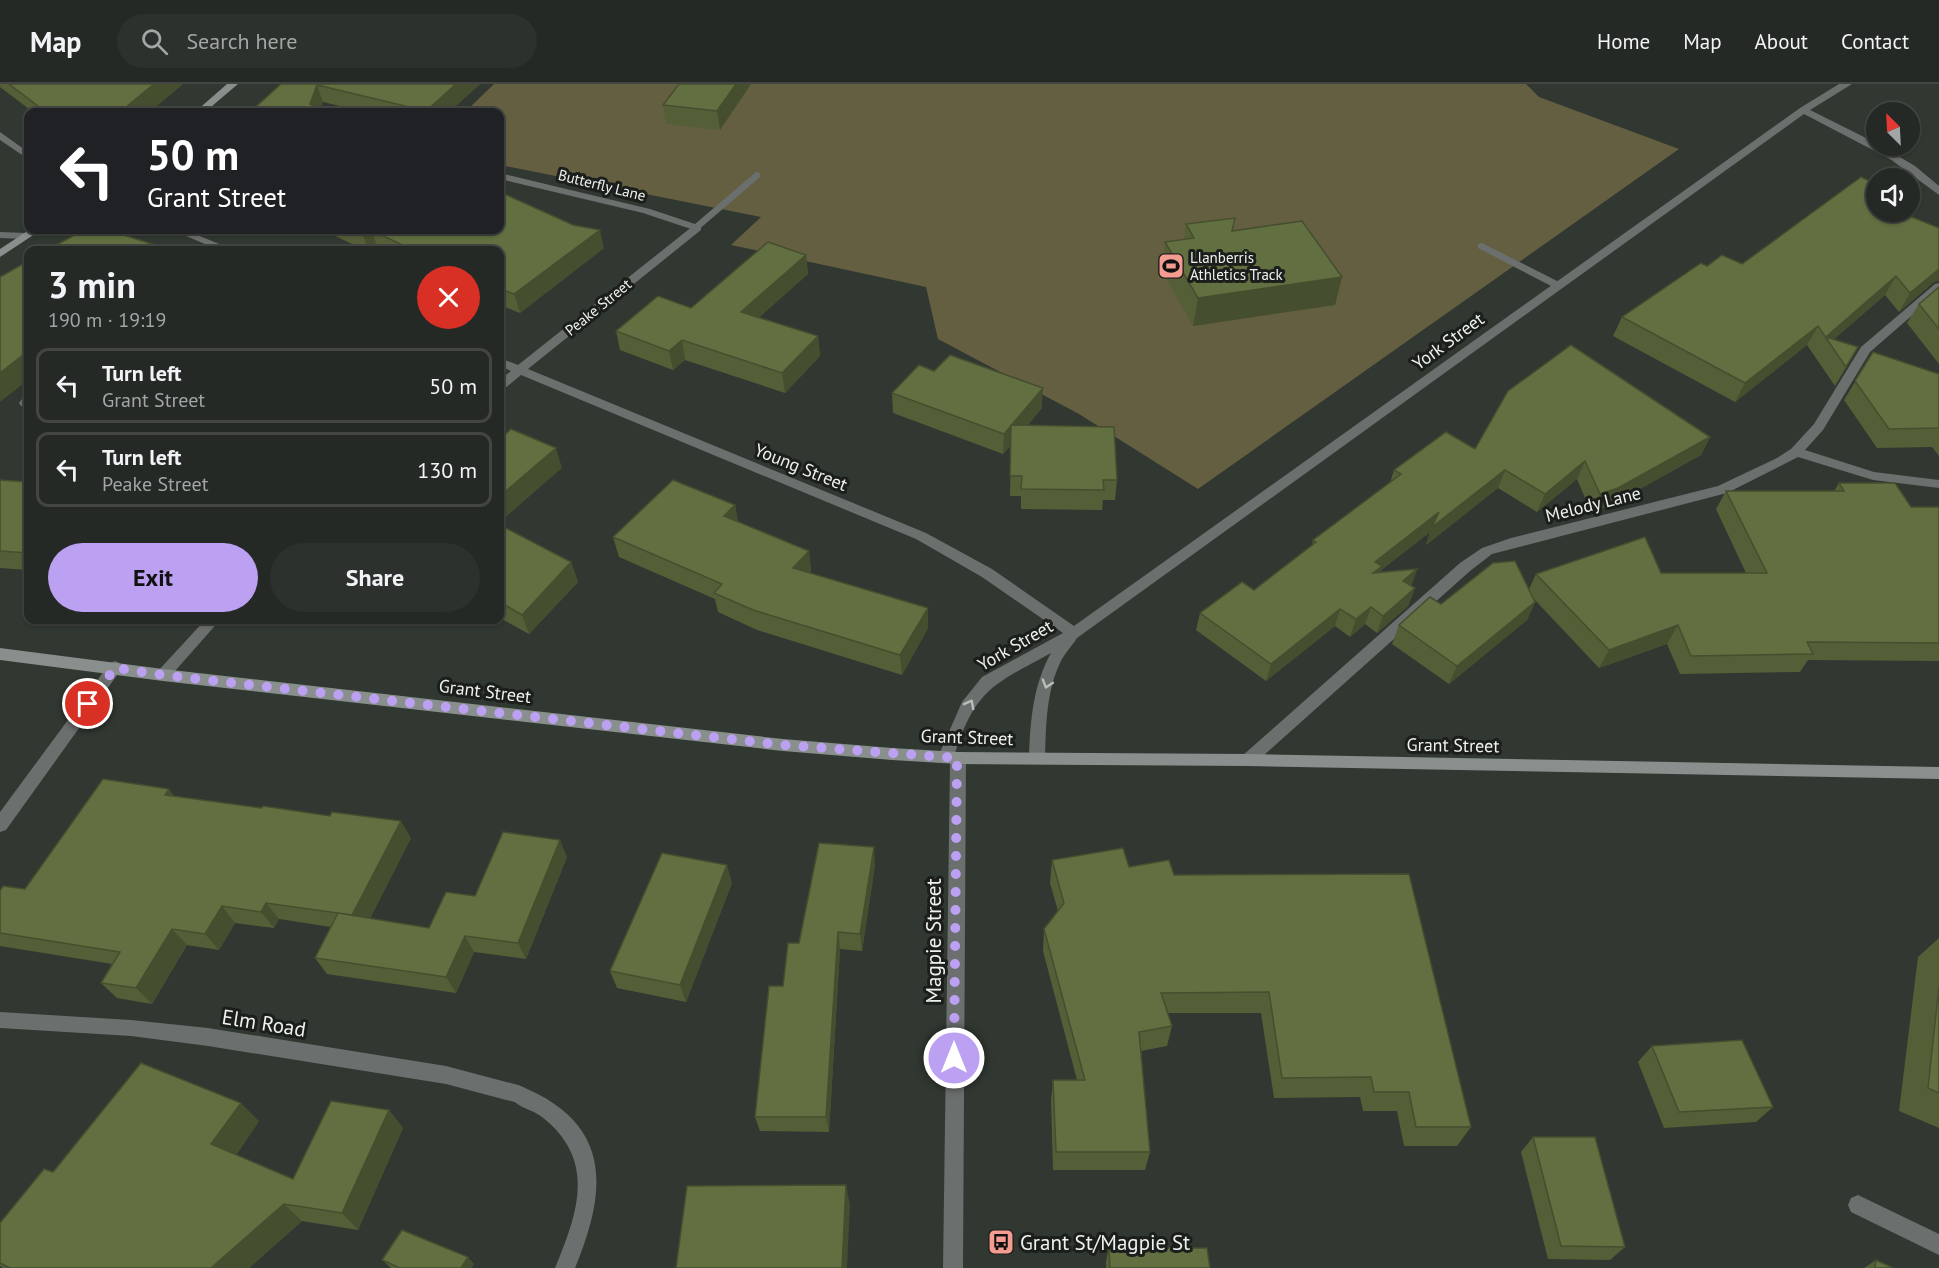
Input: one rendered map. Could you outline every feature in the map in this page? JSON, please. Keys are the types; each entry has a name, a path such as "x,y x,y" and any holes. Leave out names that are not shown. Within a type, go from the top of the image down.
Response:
{"main road":[{"path":"205,108 233,84"},
{"path":"0,254 29,234"},
{"name":"Grant Street","path":"0,654 163,675 783,745 952,757 1939,773"}],"street":[{"name":"York Street","path":"952,757 956,730 982,685 1005,669 1074,633 1803,110 1835,89 1847,84"},
{"path":"1803,110 1862,140 1937,188"},
{"path":"0,135 24,153"},
{"name":"Peake Street","path":"504,383 697,228 756,175"},
{"name":"Butterfly Lane","path":"504,177 646,211 697,228"},
{"path":"187,234 215,246"},
{"path":"0,236 26,236"},
{"path":"1482,246 1559,286"},
{"name":"Melody Lane","path":"1248,760 1465,567 1487,551 1722,490 1764,472 1796,452 1819,427 1865,350 1939,286"},
{"name":"Young Street","path":"504,364 921,536 987,573 1074,633"},
{"path":"1796,452 1873,476 1939,484"},
{"path":"163,675 209,624"},
{"name":"York Street","path":"1038,758 1038,729 1046,684 1060,649 1074,633"},
{"path":"0,825 115,668"},
{"name":"Magpie Street","path":"952,757 953,1268"},
{"name":"Elm Road","path":"0,1020 121,1027 208,1037 446,1075 518,1094 548,1107 571,1128 583,1151 588,1183 586,1209 565,1268"},
{"path":"1858,1205 1939,1245"}],"shaded area":[{"name":"Llanberris Athletics Track","path":"494,84 1526,84 1539,97 1679,149 1198,489 1079,414 938,339 926,287 731,245 761,217 504,166 504,108 469,108"}],"building":[{"path":"9,84 154,84 126,107 41,108"},
{"path":"281,84 456,84 429,108 413,108 317,85 310,104 318,108 254,108"},
{"path":"679,84 736,84 717,111 663,105"},
{"path":"1861,177 1866,179 1866,222 1920,220 1939,228 1939,269 1910,293 1896,276 1826,337 1858,347 1846,367 1818,326 1745,383 1622,317 1701,263 1707,266 1722,255 1742,264"},
{"path":"504,194 573,225 600,230 514,294 504,290 504,246 405,246 379,234 504,234"},
{"path":"1235,218 1232,231 1302,221 1342,277 1198,298 1165,242 1194,238 1186,224"},
{"path":"77,234 121,234 159,246 54,246"},
{"path":"768,242 806,255 741,312 818,336 782,373 682,340 669,351 616,331 658,296 691,308"},
{"path":"24,263 24,354 0,373 0,277"},
{"path":"1939,287 1939,329 1919,304"},
{"path":"1571,345 1710,437 1618,488 1600,494 1585,461 1545,494 1505,470 1432,527 1439,512 1375,562 1382,566 1373,573 1417,569 1403,581 1415,588 1383,616 1371,607 1356,619 1340,609 1271,664 1200,613 1242,582 1254,590 1316,542 1313,540 1401,474 1394,470 1446,432 1475,449 1508,391"},
{"path":"1873,352 1939,374 1939,428 1889,429 1855,381"},
{"path":"950,355 1043,388 1004,434 892,393 919,365 934,371"},
{"path":"1011,425 1114,427 1117,480 1103,480 1104,490 1021,489 1022,476 1010,476"},
{"path":"511,429 556,448 504,493 504,435"},
{"path":"0,480 24,482 24,553 0,551"},
{"path":"673,480 735,505 724,516 809,551 793,568 928,608 900,655 753,610 714,593 722,584 613,537"},
{"path":"1839,483 1895,483 1911,507 1939,507 1939,643 1807,642 1813,654 1691,656 1678,625 1609,650 1536,574 1645,537 1661,573 1767,573 1726,491 1844,491"},
{"path":"504,527 571,562 522,615 504,604"},
{"path":"1515,561 1535,602 1457,666 1399,625 1430,597 1441,604 1493,563"},
{"path":"103,779 169,789 165,795 330,816 332,812 401,821 352,915 266,903 261,912 222,906 205,934 172,929 136,988 101,983 120,952 0,933 0,891 3,886 25,889"},
{"path":"503,832 560,840 518,943 465,936 446,977 315,958 338,913 429,928 446,892 475,896"},
{"path":"819,843 874,847 860,934 838,932 826,1117 755,1117 769,986 783,986 788,943 799,943"},
{"path":"1123,848 1129,867 1169,860 1174,875 1409,874 1471,1127 1416,1127 1409,1092 1374,1092 1371,1077 1282,1078 1269,992 1161,993 1172,1026 1139,1032 1150,1152 1056,1152 1053,1080 1085,1080 1044,929 1064,903 1052,860"},
{"path":"662,853 727,865 680,985 610,971"},
{"path":"1939,986 1939,1093 1928,1088"},
{"path":"1742,1040 1773,1107 1679,1112 1652,1046"},
{"path":"141,1063 241,1103 211,1144 293,1179 331,1101 389,1110 342,1213 284,1204 211,1268 10,1268 0,1263 0,1223 44,1169 53,1172"},
{"path":"1533,1137 1595,1137 1625,1247 1561,1246"},
{"path":"846,1185 842,1268 676,1268 687,1186"},
{"path":"402,1230 468,1257 461,1268 400,1268 382,1260"},
{"path":"1109,1248 1207,1248 1210,1268 1110,1268"},
{"path":"1876,1260 1893,1268 1875,1268"}],"place":[{"name":"Llanberris Athletics Track","path":"1171,266"},
{"name":"Grant St/Magpie St","path":"1001,1242"}],"route":[{"path":"88,704 115,668 783,745 957,758 954,1058"}]}
